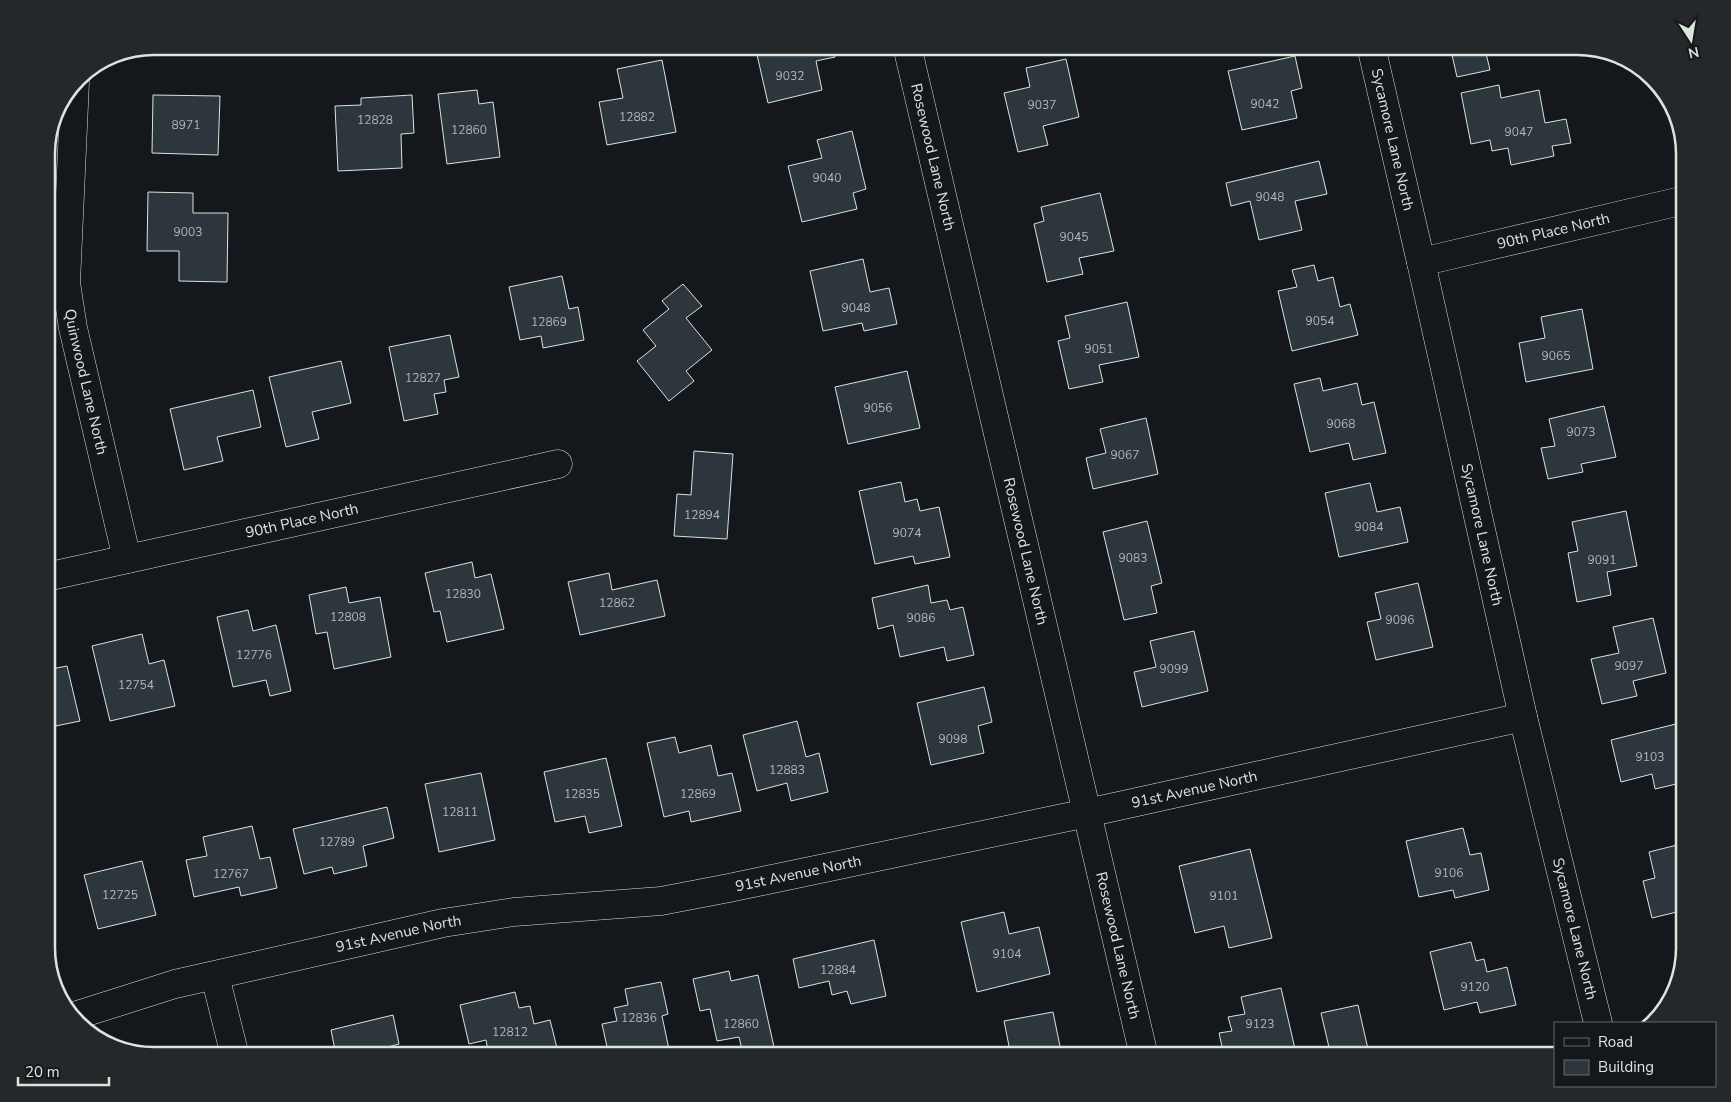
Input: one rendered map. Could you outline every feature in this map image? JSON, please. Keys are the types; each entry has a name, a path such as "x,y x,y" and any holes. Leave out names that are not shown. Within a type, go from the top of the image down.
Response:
{"street":[{"name":"Rosewood Lane North","path":"909,55 1142,1047"},
{"name":"Sycamore Lane North","path":"1373,55 1523,718 1598,1022"},
{"name":"Quinwood Lane North","path":"74,95 66,283 73,328 127,559"},
{"name":"90th Place North","path":"1421,262 1676,202"},
{"name":"90th Place North","path":"55,575 558,464"},
{"name":"91st Avenue North","path":"80,1014 175,984 443,923 514,912 661,900 729,888 1523,718"},
{"path":"215,976 233,1047"}],"building":[{"path":"757,55 834,55 835,57 816,61 822,90 768,103"},
{"path":"1452,55 1486,55 1490,70 1457,77"},
{"path":"1295,56 1302,88 1291,91 1297,118 1242,130 1228,71"},
{"path":"1066,59 1079,117 1043,126 1048,145 1018,152 1004,93 1030,87 1026,68"},
{"path":"662,60 676,132 607,145 599,102 623,98 617,69"},
{"path":"1499,85 1501,98 1539,90 1545,123 1566,119 1571,143 1552,146 1554,156 1511,165 1508,148 1492,151 1490,140 1471,144 1461,93"},
{"path":"477,90 479,104 493,102 500,157 447,164 438,94"},
{"path":"153,95 220,96 218,155 152,153"},
{"path":"412,95 414,133 401,134 402,168 338,171 335,106 361,105 361,98"},
{"path":"852,131 866,189 853,193 857,209 802,222 788,166 822,158 817,140"},
{"path":"1319,161 1327,194 1295,201 1302,230 1259,240 1250,201 1231,206 1226,183"},
{"path":"148,192 193,193 193,213 228,213 227,282 179,281 179,251 147,251"},
{"path":"1100,193 1114,251 1079,258 1083,274 1047,282 1034,224 1044,221 1041,207"},
{"path":"863,259 870,292 889,288 897,324 864,331 862,323 823,331 810,271"},
{"path":"1314,265 1318,281 1333,277 1340,307 1350,304 1358,335 1292,351 1278,291 1297,287 1292,270"},
{"path":"562,276 569,309 578,307 584,340 543,348 541,336 520,340 509,287"},
{"path":"683,284 702,306 686,318 712,350 686,371 694,381 669,401 637,361 656,346 643,330 669,309 662,301"},
{"path":"1127,302 1139,357 1099,365 1103,382 1069,389 1058,341 1070,338 1065,316"},
{"path":"1582,309 1593,369 1526,382 1519,343 1545,338 1541,317"},
{"path":"450,335 459,377 444,380 446,392 434,394 438,414 404,421 389,347"},
{"path":"341,361 351,403 312,412 319,439 286,447 269,377"},
{"path":"907,371 920,428 848,444 835,387"},
{"path":"1320,378 1323,391 1357,383 1362,405 1374,402 1386,453 1353,460 1349,443 1310,452 1294,384"},
{"path":"253,390 261,427 217,437 223,461 184,470 170,409"},
{"path":"1604,406 1616,457 1581,464 1583,472 1548,479 1541,448 1555,446 1549,419"},
{"path":"1146,418 1158,474 1093,489 1086,458 1106,453 1100,429"},
{"path":"694,451 733,454 727,539 674,536 677,494 691,495"},
{"path":"901,482 905,502 917,499 920,511 939,507 950,557 915,564 913,556 875,564 859,491"},
{"path":"1370,483 1377,512 1400,507 1408,542 1339,557 1325,493"},
{"path":"1626,511 1637,566 1607,572 1611,595 1577,602 1568,553 1578,551 1572,522"},
{"path":"1147,521 1162,583 1151,586 1157,613 1124,620 1103,532"},
{"path":"472,562 475,578 491,574 504,629 447,642 440,611 434,612 425,573"},
{"path":"609,573 612,590 657,580 665,616 580,635 568,582"},
{"path":"1418,583 1433,647 1376,660 1367,622 1381,619 1375,593"},
{"path":"928,585 931,603 947,600 950,610 963,607 974,655 947,661 944,647 900,657 893,625 878,629 872,598"},
{"path":"346,587 349,603 380,597 391,657 334,669 327,632 316,634 309,595"},
{"path":"248,610 253,631 276,625 291,691 270,696 266,680 233,687 217,617"},
{"path":"1653,618 1666,673 1633,681 1637,696 1602,704 1591,659 1619,653 1613,627"},
{"path":"1194,631 1208,691 1142,707 1134,672 1156,667 1150,641"},
{"path":"142,634 149,664 164,660 175,706 110,721 92,646"},
{"path":"67,666 80,721 55,726 55,668"},
{"path":"984,687 992,722 978,726 984,753 931,765 917,703"},
{"path":"797,721 806,757 819,753 828,792 791,801 787,783 757,791 743,735"},
{"path":"1676,724 1676,784 1655,789 1652,774 1621,782 1611,740"},
{"path":"675,737 679,753 711,745 718,776 732,773 741,811 691,822 689,811 664,817 647,743"},
{"path":"606,758 622,826 589,833 585,816 555,822 544,772"},
{"path":"481,773 495,840 439,852 425,784"},
{"path":"387,807 394,838 363,846 367,866 334,874 332,867 304,874 293,829"},
{"path":"252,826 260,859 270,857 277,888 241,896 239,887 194,897 186,860 207,856 203,837"},
{"path":"1463,828 1470,855 1481,853 1489,890 1455,898 1453,890 1419,897 1406,841"},
{"path":"1676,845 1676,912 1652,918 1643,881 1655,878 1649,852"},
{"path":"1250,849 1272,938 1229,948 1224,926 1195,933 1179,866"},
{"path":"142,861 156,915 98,929 84,875"},
{"path":"1004,912 1009,934 1039,927 1050,974 977,992 961,922"},
{"path":"874,940 886,996 851,1004 847,991 832,995 829,981 799,988 793,959"},
{"path":"1471,942 1476,961 1484,959 1487,972 1507,967 1516,1005 1480,1013 1477,1002 1444,1010 1430,952"},
{"path":"729,971 731,981 758,975 774,1047 741,1047 739,1037 717,1041 710,1009 700,1011 693,979"},
{"path":"661,982 668,1014 662,1016 669,1047 607,1047 602,1024 617,1021 614,1008 628,1005 625,989"},
{"path":"1281,988 1295,1047 1222,1047 1219,1033 1232,1031 1228,1017 1245,1014 1241,997"},
{"path":"515,992 519,1008 530,1006 534,1024 550,1020 557,1047 487,1047 486,1040 469,1044 460,1005"},
{"path":"1358,1005 1368,1047 1329,1047 1321,1013"},
{"path":"1053,1012 1060,1047 1009,1047 1004,1021"},
{"path":"393,1015 399,1044 388,1047 334,1047 331,1030"}]}
